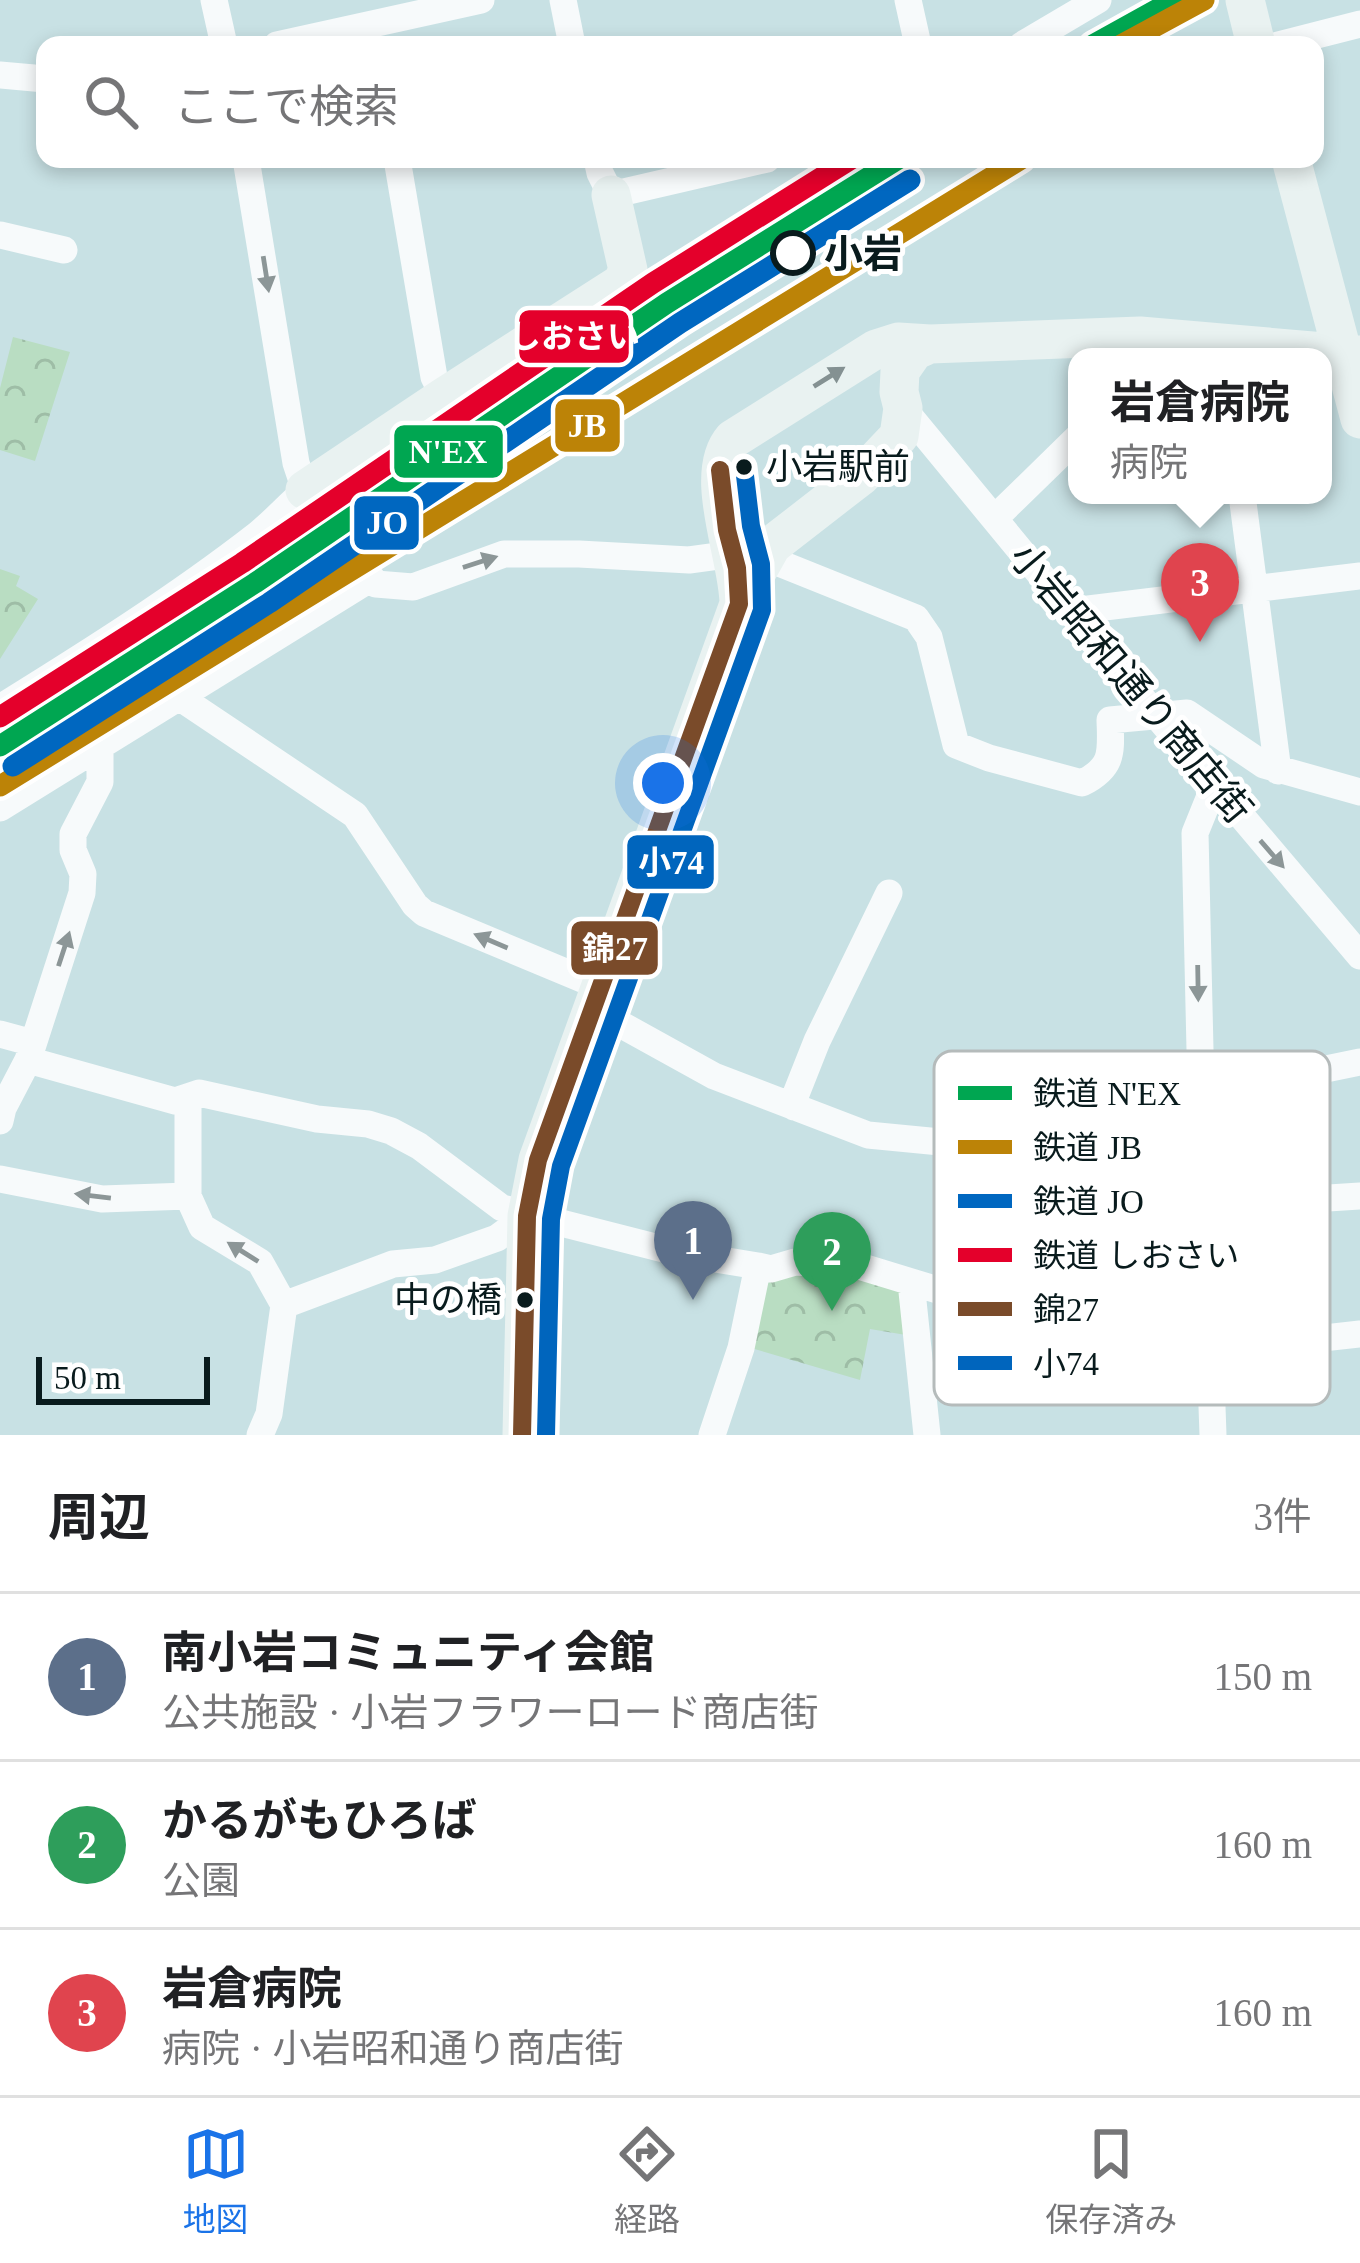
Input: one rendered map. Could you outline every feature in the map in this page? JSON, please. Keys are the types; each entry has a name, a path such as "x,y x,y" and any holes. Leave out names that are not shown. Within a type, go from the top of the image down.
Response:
{"street":[{"path":"214,0 222,36"},
{"path":"374,35 481,0"},
{"path":"563,0 570,36"},
{"path":"908,0 916,36"},
{"path":"1037,36 1098,0"},
{"path":"1245,0 1254,36"},
{"path":"1313,36 1360,24"},
{"path":"0,75 36,78"},
{"path":"247,168 296,463 305,490 376,584 413,587 504,554 689,560 760,549"},
{"path":"399,168 434,377 444,397"},
{"path":"70,764 7,702 205,573 261,532 305,490 622,283 628,270 604,177 685,168"},
{"path":"1294,168 1351,354 1360,419"},
{"path":"0,235 64,250"},
{"path":"760,549 767,537 744,532 723,505 722,456 733,439 876,349 898,342 1140,336 1215,348"},
{"path":"522,1435 527,1216 543,1144 739,604 737,568 837,497 891,446 899,436 903,408 900,371 914,351 930,344"},
{"name":"小岩昭和通り商店街","path":"903,408 1360,956"},
{"path":"995,518 1068,447"},
{"path":"1244,504 1278,771"},
{"path":"723,505 760,549 916,618 929,637 956,745 1082,783 1100,774 1111,753 1110,720 1187,713 1264,765 1360,792"},
{"path":"1072,611 1360,576"},
{"path":"0,808 370,579"},
{"path":"179,697 355,815 424,913 595,997 714,1076 868,1135 934,1141"},
{"path":"0,1120 30,1052 82,893 73,834 100,782 100,744"},
{"path":"1200,1051 1196,833 1214,786"},
{"path":"794,1107 817,1041 889,893"},
{"path":"0,1034 30,1052 175,1101 199,1093 391,1131 419,1146 502,1208 527,1216 771,1270 795,1262 826,1262 859,1266 934,1289"},
{"path":"1330,1068 1360,1062"},
{"path":"188,1098 188,1196 202,1227 260,1262 284,1305 269,1414 260,1435"},
{"path":"0,1179 102,1198 188,1196"},
{"path":"1330,1198 1360,1196"},
{"path":"284,1305 393,1264 435,1260 497,1238 527,1216"},
{"path":"712,1435 741,1348 758,1266"},
{"path":"911,1282 927,1435"},
{"path":"1330,1337 1360,1334"},
{"path":"1212,1405 1213,1435"}],"green space":[{"path":"13,337 70,352 35,461 0,450 0,388"},
{"path":"0,569 20,576 16,586 38,599 0,659"},
{"path":"797,1272 858,1279 903,1293 906,1335 870,1329 860,1380 751,1348 766,1284"}],"rail line":[{"name":"N'EX","path":"1109,36 1174,0"},
{"name":"JB","path":"1138,36 1204,0"},
{"name":"しおさい","path":"0,717 242,563 653,283 837,168"},
{"name":"N'EX","path":"0,746 255,583 667,303 884,168"},
{"name":"JB","path":"0,786 1006,168"},
{"name":"JO","path":"13,766 269,603 680,323 910,180"}],"transit line":[{"name":"小74","path":"546,1435 551,1219 561,1166 762,610 761,564 744,467"},
{"name":"錦27","path":"522,1435 527,1216 538,1160 739,604 720,470"}],"place":[{"name":"小岩","path":"793,253"},
{"name":"小岩駅前","path":"744,467"},
{"name":"岩倉病院","path":"1200,642"},
{"name":"中の橋","path":"525,1300"},
{"name":"南小岩コミュニティ会館","path":"693,1300"},
{"name":"かるがもひろば","path":"832,1311"}]}
